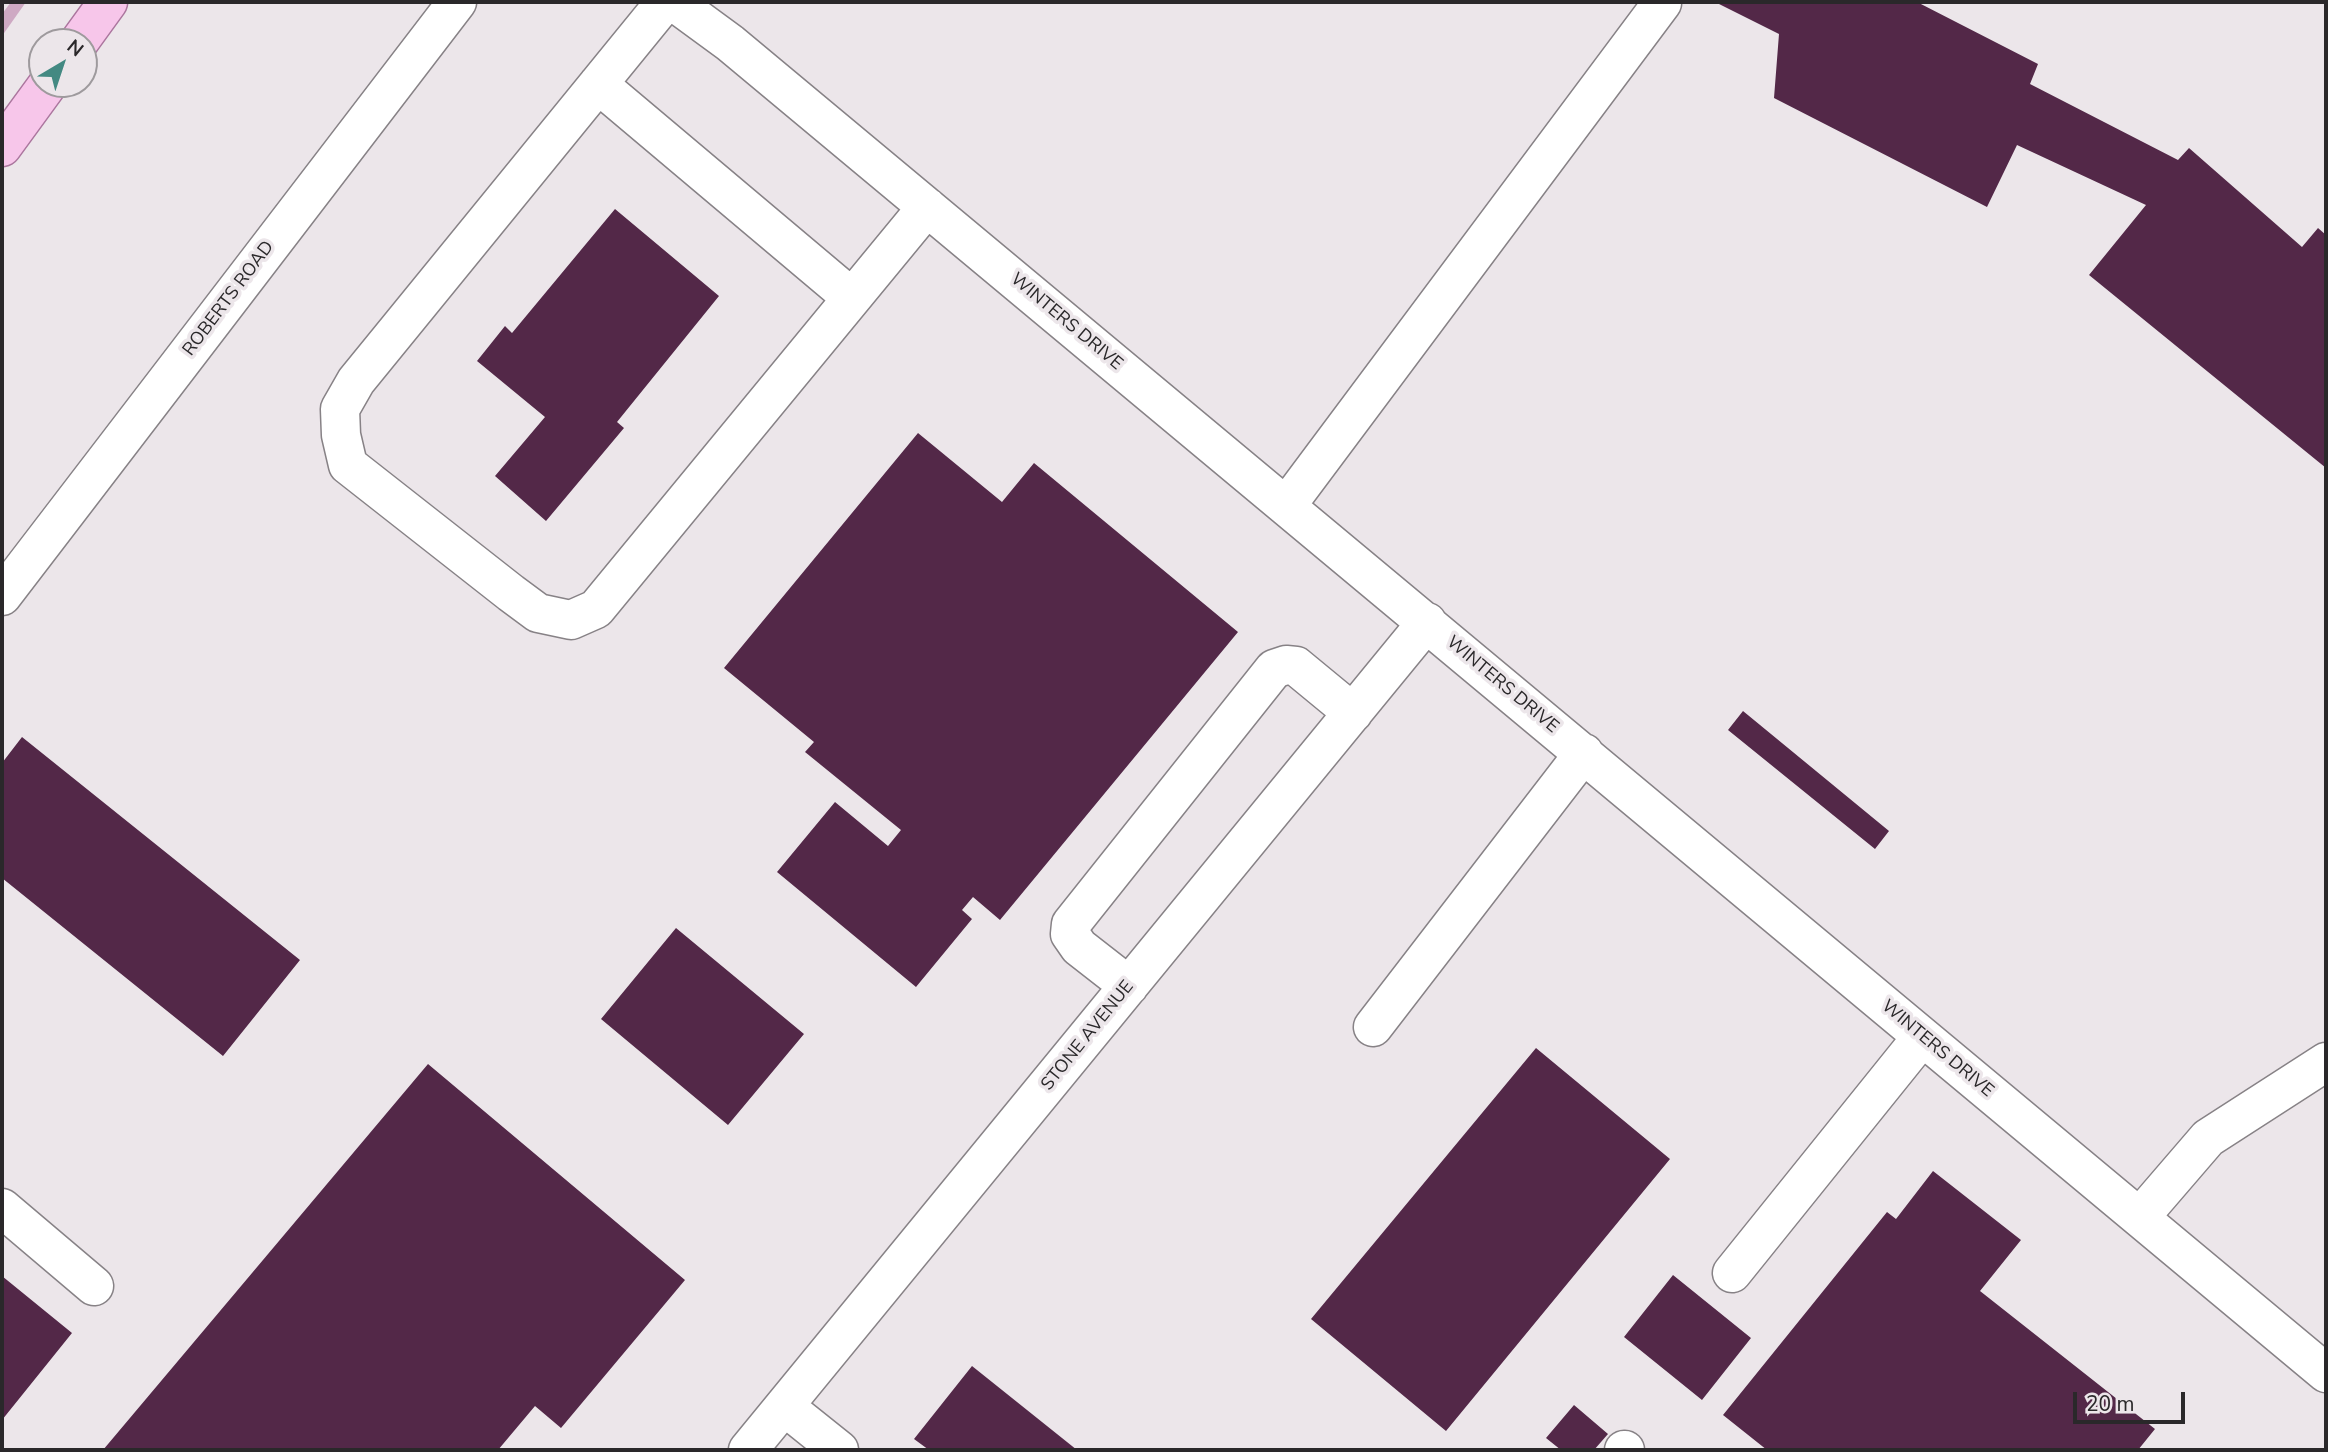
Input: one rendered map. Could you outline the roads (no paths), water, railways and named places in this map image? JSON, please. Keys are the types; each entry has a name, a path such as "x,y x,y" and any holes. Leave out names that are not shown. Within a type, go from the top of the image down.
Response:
{"main road":[{"path":"89,28 108,2"},
{"path":"2,147 38,98"}],"street":[{"name":"ROBERTS ROAD","path":"2,596 457,2"},
{"path":"665,2 356,381 340,409 341,435 348,465 538,613 571,620 596,608 927,207"},
{"name":"WINTERS DRIVE","path":"674,2 730,43 1287,505 2326,1373"},
{"path":"1287,505 1662,3"},
{"path":"598,84 852,298"},
{"name":"STONE AVENUE","path":"748,1450 1427,622"},
{"path":"1129,986 1079,947 1070,934 1071,924 1274,669 1286,665 1296,666 1353,713"},
{"path":"1373,1027 1584,753"},
{"path":"1732,1273 1922,1037"},
{"path":"2140,1217 2208,1138 2326,1062"},
{"path":"2,1208 94,1286"},
{"path":"784,1406 839,1450"}]}
